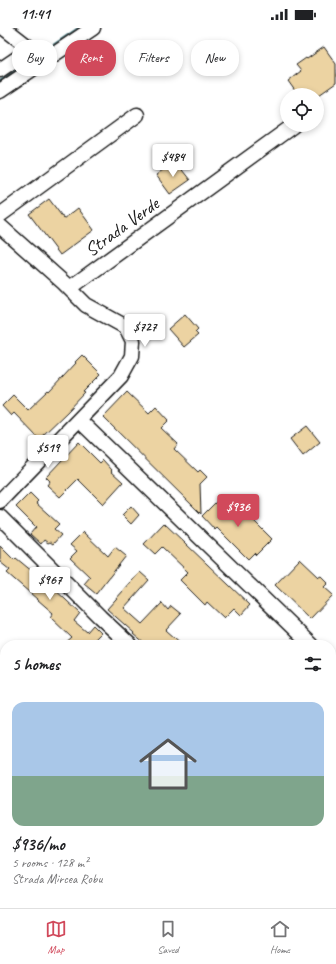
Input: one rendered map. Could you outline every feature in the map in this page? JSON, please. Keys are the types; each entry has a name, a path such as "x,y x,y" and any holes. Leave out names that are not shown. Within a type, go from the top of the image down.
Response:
{"street":[{"path":"0,70 31,49 4,28"},
{"path":"0,91 93,28"},
{"path":"0,215 137,115"},
{"name":"Strada Verde","path":"70,288 284,132"},
{"path":"0,226 70,288 86,305 126,327 133,341 132,356 121,376 0,501"},
{"path":"79,420 307,640"},
{"path":"0,517 125,640"}],"building":[{"path":"324,47 336,64 336,83 324,91 324,88 293,88 288,81 301,71 296,65 306,58 307,59"},
{"path":"175,161 190,180 170,194 156,175"},
{"path":"49,199 64,219 78,208 94,230 60,255 29,214"},
{"path":"185,314 198,329 195,332 198,335 184,347 168,329"},
{"path":"82,355 101,374 83,392 85,393 68,411 39,439 14,413 11,416 2,406 13,395 28,410 48,391 49,392"},
{"path":"127,392 149,413 156,406 169,420 161,428 178,444 174,449 198,472 200,470 207,477 200,484 201,514 103,417"},
{"path":"307,426 320,442 303,456 290,439"},
{"path":"79,442 100,463 103,460 112,470 111,471 123,482 103,504 78,479 60,497 47,485 50,481 46,477"},
{"path":"30,493 38,501 36,503 59,524 54,529 61,535 53,544 44,540 41,544 30,534 36,527 16,507"},
{"path":"219,499 236,517 248,506 259,516 254,521 272,539 256,555 254,553 248,559 217,528 215,530 202,516"},
{"path":"131,506 139,515 131,524 122,515"},
{"path":"164,523 250,605 241,615 234,608 224,618 207,602 205,605 180,580 188,572 162,547 155,554 144,544"},
{"path":"83,532 108,556 115,547 126,556 96,594 84,584 90,577 70,558 77,551 70,545"},
{"path":"0,546 14,560 16,558 39,577 41,574 53,585 52,587 80,613 74,621 87,632 93,625 101,633 94,640 70,640 72,638 50,617 53,613 7,573 10,570 0,562"},
{"path":"300,559 319,577 321,576 328,583 324,587 333,595 310,619 275,585"},
{"path":"140,572 149,580 124,608 142,624 162,603 168,610 171,606 181,614 166,630 177,640 140,640 107,609"}],"waterway":[{"path":"0,82 80,28"}]}
